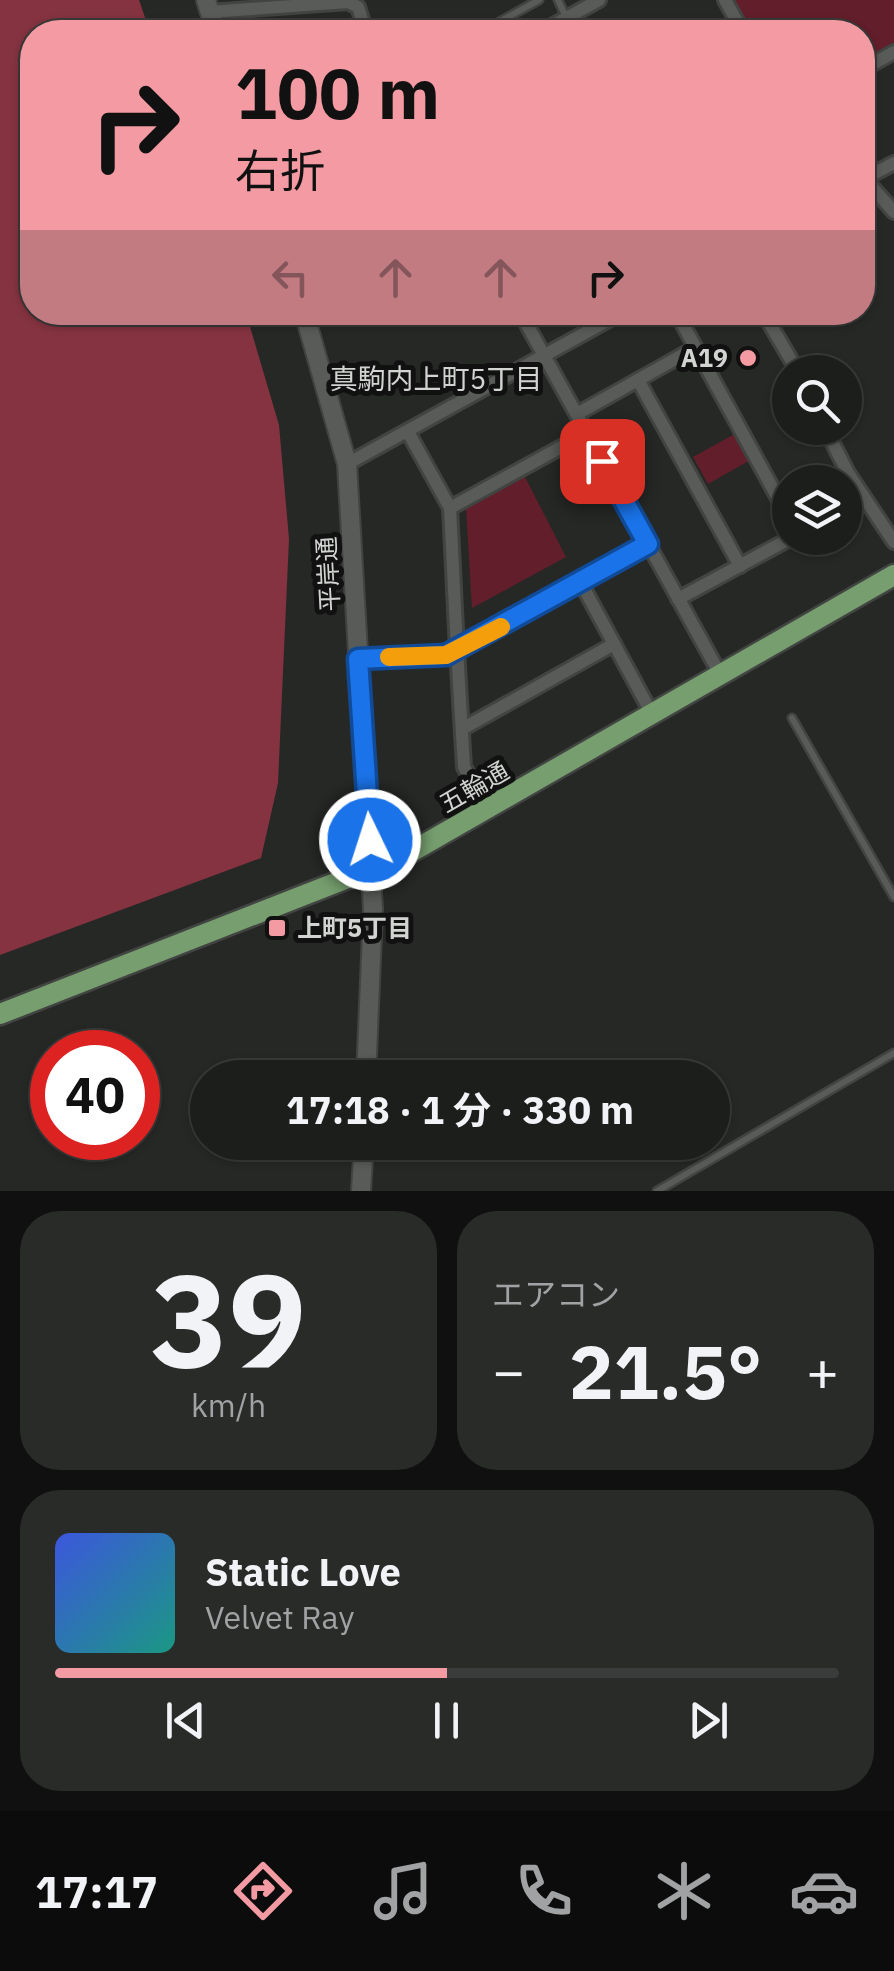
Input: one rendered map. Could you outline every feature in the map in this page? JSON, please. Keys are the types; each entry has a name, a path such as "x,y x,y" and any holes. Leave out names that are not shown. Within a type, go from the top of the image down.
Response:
{"main road":[{"name":"五輪通","path":"0,1014 404,856 894,575"}],"street":[{"path":"562,20 600,0"},
{"path":"208,6 355,2"},
{"path":"875,192 894,212"},
{"name":"平岸通","path":"308,325 347,464 371,868 366,1060"},
{"path":"527,325 720,674"},
{"path":"347,464 600,325"},
{"path":"683,325 772,487"},
{"path":"771,325 788,355"},
{"path":"577,414 695,348"},
{"path":"638,380 740,566"},
{"path":"408,432 450,508 464,767 487,808"},
{"path":"450,508 587,433"},
{"path":"834,445 848,473 894,542"},
{"path":"358,659 446,655 648,544"},
{"path":"678,599 772,548"},
{"path":"580,583 652,714"},
{"path":"462,729 614,644"},
{"path":"362,1191 363,1160"}],"lane":[{"path":"503,20 539,0"},
{"path":"558,0 566,18"},
{"path":"792,718 894,896"},
{"path":"657,1191 894,1054"}],"shaded area":[{"path":"0,0 139,0 146,20 20,20 20,325 250,325 279,425 289,539 278,783 261,858 0,955"},
{"path":"733,0 894,0 894,47 875,58 875,20 744,20"},
{"path":"740,431 754,458 708,484 693,457"},
{"path":"525,477 566,557 472,608 466,509"}],"slow traffic":[{"path":"389,657 446,655 501,627"}],"place":[{"name":"A19","path":"748,358"},
{"name":"上町5丁目","path":"277,928"}],"district":[{"name":"真駒内上町5丁目","path":"436,379"}],"route":[{"path":"370,840 358,659 446,655 648,544 602,461"}]}
